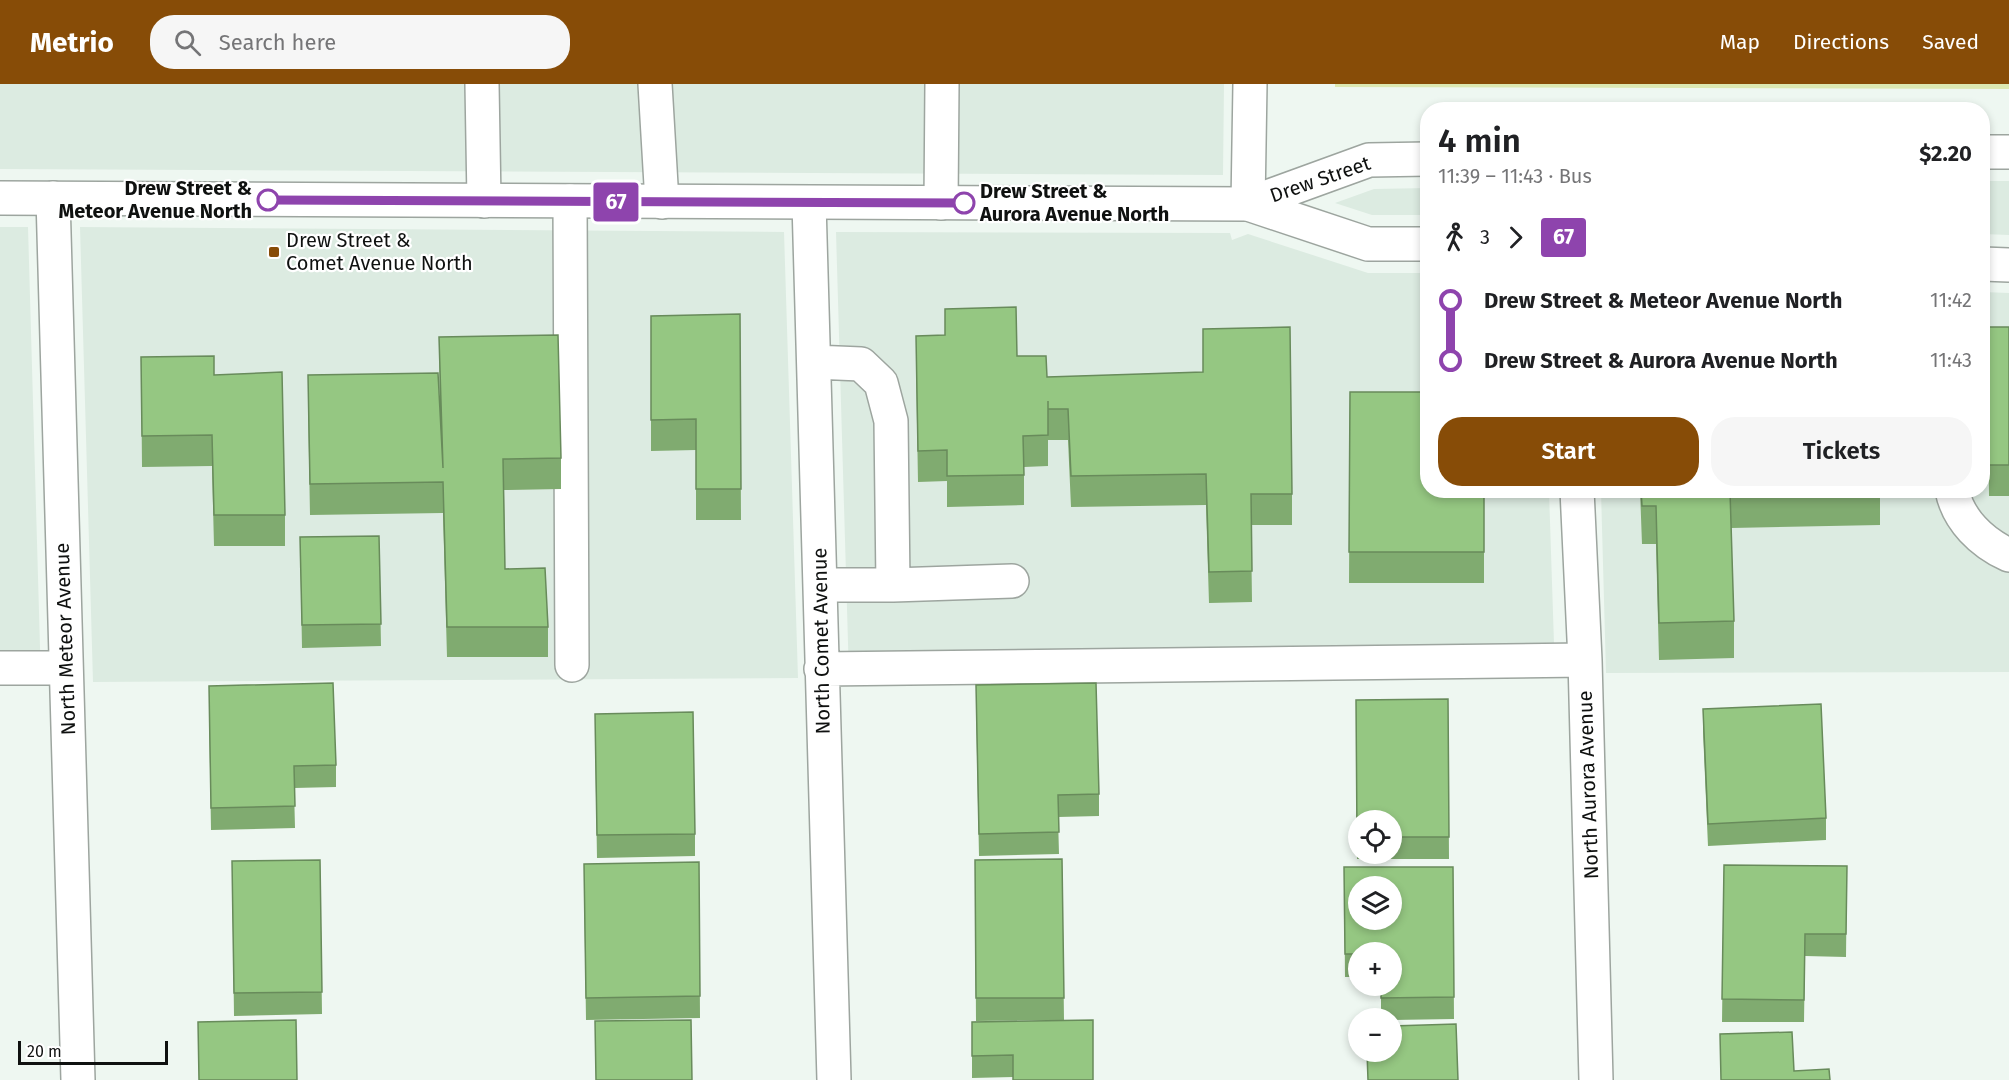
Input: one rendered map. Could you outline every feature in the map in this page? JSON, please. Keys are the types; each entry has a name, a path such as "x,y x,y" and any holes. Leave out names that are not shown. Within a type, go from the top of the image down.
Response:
{"street":[{"path":"482,84 484,201"},
{"path":"655,84 662,202"},
{"path":"941,203 942,84"},
{"path":"1248,204 1250,84"},
{"path":"1990,152 2009,152"},
{"name":"Drew Street","path":"1248,204 1370,160 1420,159"},
{"name":"Drew Street","path":"0,198 1248,204 1368,244 1420,244"},
{"name":"North Meteor Avenue","path":"53,198 78,1080"},
{"path":"570,201 572,665"},
{"name":"North Comet Avenue","path":"809,203 834,1080"},
{"path":"1990,264 2009,265"},
{"path":"814,362 861,364 881,383 891,422 893,585"},
{"name":"North Aurora Avenue","path":"1577,498 1585,660 1596,1080"},
{"path":"1954,498 1971,529 1992,548 2009,555"},
{"path":"820,585 1012,581"},
{"path":"821,669 1585,660"},
{"path":"0,668 66,668"}],"shaded area":[{"path":"0,84 1224,84 1223,175 0,169"},
{"path":"1990,181 2009,181 2009,235 1990,234"},
{"path":"1420,188 1420,215 1372,215 1335,203 1374,189"},
{"path":"0,227 28,227 41,682 0,683"},
{"path":"80,227 784,232 798,678 93,682"},
{"path":"836,232 1230,233 1232,240 1248,234 1368,273 1420,273 1420,498 1549,498 1555,674 849,677"},
{"path":"1990,292 2009,293 2009,672 1606,673 1601,498 1990,498"}],"green space":[{"path":"1335,84 2009,84 2009,89 1335,87"}],"building":[{"path":"1016,307 1017,356 1046,356 1047,377 1203,372 1203,329 1290,327 1292,494 1251,494 1252,571 1209,572 1206,474 1071,476 1068,409 1048,409 1048,435 1023,436 1024,475 947,476 947,450 918,451 916,336 945,335 945,309"},
{"path":"740,314 741,489 696,489 696,419 651,420 651,316"},
{"path":"1990,327 2009,327 2009,465 1990,465"},
{"path":"558,335 561,458 503,459 505,569 545,568 548,627 447,627 443,482 310,484 308,375 438,373 443,468 439,337"},
{"path":"214,356 214,375 282,372 285,515 214,515 212,435 142,436 141,357"},
{"path":"1350,392 1420,392 1420,498 1484,498 1484,552 1349,552"},
{"path":"1642,498 1730,498 1734,621 1659,623 1656,506 1642,506"},
{"path":"379,536 381,624 302,625 300,537"},
{"path":"333,683 336,765 294,766 295,806 211,808 209,686"},
{"path":"1096,683 1099,794 1058,795 1059,832 979,834 976,685"},
{"path":"1448,699 1449,837 1402,837 1402,810 1357,810 1356,700"},
{"path":"1821,704 1826,818 1708,824 1703,709"},
{"path":"693,712 695,834 597,835 595,714"},
{"path":"1062,859 1064,998 976,998 975,860"},
{"path":"320,860 322,992 234,993 232,861"},
{"path":"699,862 700,996 586,998 584,864"},
{"path":"1724,865 1847,866 1846,934 1805,934 1804,1000 1722,999"},
{"path":"1344,867 1453,867 1454,997 1381,998 1381,996 1402,996 1402,942 1348,942 1348,954 1345,954"},
{"path":"296,1020 297,1080 199,1080 198,1022"},
{"path":"691,1020 692,1080 596,1080 595,1021"},
{"path":"1093,1020 1093,1080 1013,1080 1013,1055 972,1056 972,1022"},
{"path":"1456,1024 1458,1080 1368,1080 1367,1062 1402,1062 1402,1026"},
{"path":"1792,1032 1794,1071 1829,1069 1830,1080 1721,1080 1720,1034"}],"bus line":[{"name":"67","path":"268,200 964,203"}],"place":[{"name":"Drew Street & Meteor Avenue North","path":"268,200"},
{"name":"Drew Street & Aurora Avenue North","path":"964,203"},
{"name":"Drew Street & Comet Avenue North","path":"274,252"}]}
